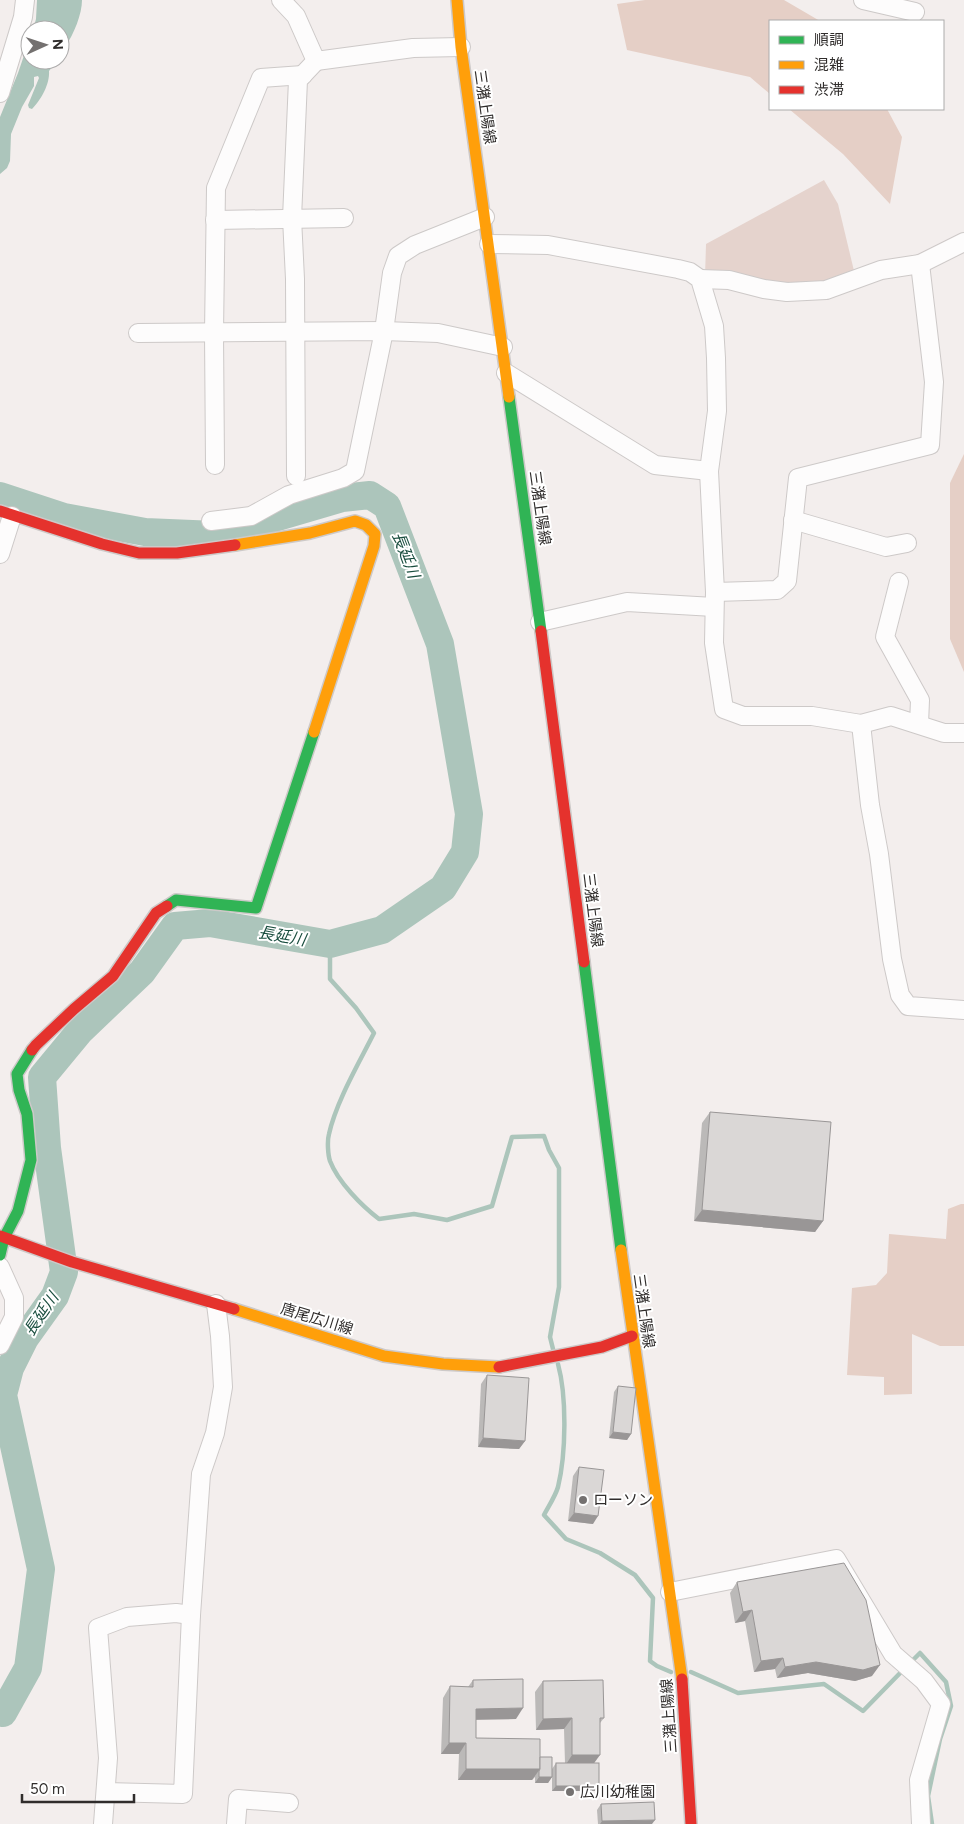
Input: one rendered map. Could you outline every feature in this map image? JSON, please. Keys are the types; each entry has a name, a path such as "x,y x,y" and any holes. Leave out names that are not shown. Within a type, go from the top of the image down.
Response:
{"main road":[{"name":"三潴上陽線","path":"458,0 461,47 486,217 540,622 632,1336 682,1679 691,1824"},
{"path":"0,1255 2,1237 18,1211 31,1160 27,1114 19,1090 17,1074 36,1046 74,1008 113,976 156,913 176,900 256,908 374,546 375,534 366,525 355,521 261,542 177,553 139,553 102,544 6,513"},
{"name":"唐尾広川線","path":"2,1237 72,1262 301,1329 384,1356 443,1364 502,1367 602,1346 632,1336"}],"street":[{"path":"0,93 23,17 25,0"},
{"path":"281,0 296,16 316,61"},
{"path":"862,0 915,12"},
{"path":"296,476 295,279 292,218 298,80 316,61 413,48 461,47"},
{"path":"215,465 216,188 261,78 303,75"},
{"path":"211,521 251,516 289,495 343,478 355,471 384,331 392,273 398,256 415,245 486,217"},
{"path":"216,220 344,218"},
{"path":"489,244 548,245 678,269 690,272 700,279 729,280 764,289 788,292 826,290 880,270 920,264 964,242"},
{"path":"540,622 626,602 714,600 777,590 787,581 798,478 930,445 934,382 920,264"},
{"path":"700,279 714,326 716,358 716,411 708,472 714,600 714,643 724,709 744,716 812,716 861,724 892,716 944,733 964,733"},
{"path":"138,333 384,331 438,333 503,347"},
{"path":"506,373 655,465 708,472"},
{"path":"0,554 6,513"},
{"path":"793,520 886,547 907,543"},
{"path":"899,582 885,637 920,700 919,724"},
{"path":"861,724 870,805 879,854 892,959 900,995 908,1006 964,1010"},
{"path":"0,1267 14,1298 14,1317 0,1345"},
{"path":"106,1792 183,1794 191,1615 201,1474 215,1434 223,1387 216,1304"},
{"path":"670,1592 836,1559 893,1654 924,1682 941,1704 919,1780 921,1824"},
{"path":"103,1824 108,1758 98,1628 127,1618 176,1613 191,1615"},
{"path":"236,1824 238,1799 289,1803"}],"shaded area":[{"path":"37,0 82,0 77,24 70,38 70,20 36,19"},
{"path":"645,0 784,0 818,20 769,20 769,93 750,77 627,50 617,4"},
{"path":"20,67 20,70 50,70 44,92 32,109 28,105 39,78 38,76 34,77 34,86 22,107 11,134 10,161 7,168 0,174 0,117"},
{"path":"790,110 888,110 902,137 890,204 843,154"},
{"path":"824,180 838,204 855,275 818,286 761,284 705,276 706,244"},
{"path":"964,454 964,672 950,639 950,483"},
{"path":"964,1204 964,1346 940,1346 912,1334 912,1394 884,1395 884,1377 847,1375 852,1288 876,1285 887,1273 889,1234 946,1239 948,1209"}],"building":[{"path":"710,1112 831,1122 823,1221 702,1210"},
{"path":"487,1375 529,1378 525,1441 483,1438"},
{"path":"618,1386 636,1388 631,1434 613,1432"},
{"name":"ローソン","path":"579,1467 604,1470 598,1516 574,1513"},
{"path":"844,1563 866,1600 880,1665 863,1670 816,1662 785,1667 783,1658 761,1661 752,1610 743,1612 737,1582"},
{"path":"523,1679 523,1708 476,1709 476,1738 540,1739 540,1769 466,1769 466,1743 449,1743 450,1686 473,1687 473,1680"},
{"path":"603,1680 604,1718 600,1718 600,1755 572,1755 572,1718 543,1719 543,1681"},
{"path":"540,1757 552,1757 552,1777 539,1777"},
{"path":"556,1763 599,1763 599,1786 556,1786"},
{"path":"654,1802 655,1820 602,1821 601,1804"}],"waterway":[{"name":"長延川","path":"0,496 64,517 145,532 216,535 342,498 370,495 387,506 440,644 469,814 465,852 443,888 382,930 330,944 210,923 175,926 142,972 80,1031 42,1077 47,1148 64,1272 55,1296 25,1338 10,1368 3,1395 41,1569 28,1668 3,1713 0,1712"},
{"path":"330,944 330,979 356,1008 374,1033 348,1083 332,1122 328,1137 328,1148 330,1161 334,1169 351,1193 379,1219 414,1214 447,1220 492,1206 512,1137 544,1136 559,1168 559,1287 550,1337 553,1349"},
{"path":"558,1364 564,1409 563,1458 558,1487 544,1515 566,1539 600,1553 635,1575 653,1598 650,1661 671,1672"},
{"path":"910,1663 920,1653 946,1682 951,1706 940,1739 928,1796 932,1824"},
{"path":"691,1672 738,1693 824,1684 863,1711 905,1668"}],"traffic: fast":[{"path":"509,397 541,631"},
{"path":"167,906 176,900 256,908 314,732"},
{"path":"584,962 621,1250"},
{"path":"0,1255 4,1238 18,1211 31,1160 27,1114 19,1090 17,1074 32,1050"}],"traffic: slow":[{"path":"457,0 461,47 509,397"},
{"path":"235,545 310,533 355,521 366,525 375,534 374,546 314,732"},
{"path":"621,1250 682,1679"},
{"path":"234,1309 384,1356 443,1364 499,1367"}],"traffic: jam":[{"path":"0,511 102,544 139,553 177,553 235,545"},
{"path":"541,631 584,962"},
{"path":"32,1050 74,1009 113,976 156,913 167,906"},
{"path":"0,1236 72,1262 234,1309"},
{"path":"499,1367 602,1347 632,1336"},
{"path":"682,1679 691,1824"}],"place":[{"name":"ローソン","path":"583,1500"},
{"name":"広川幼稚園","path":"570,1792"}]}
